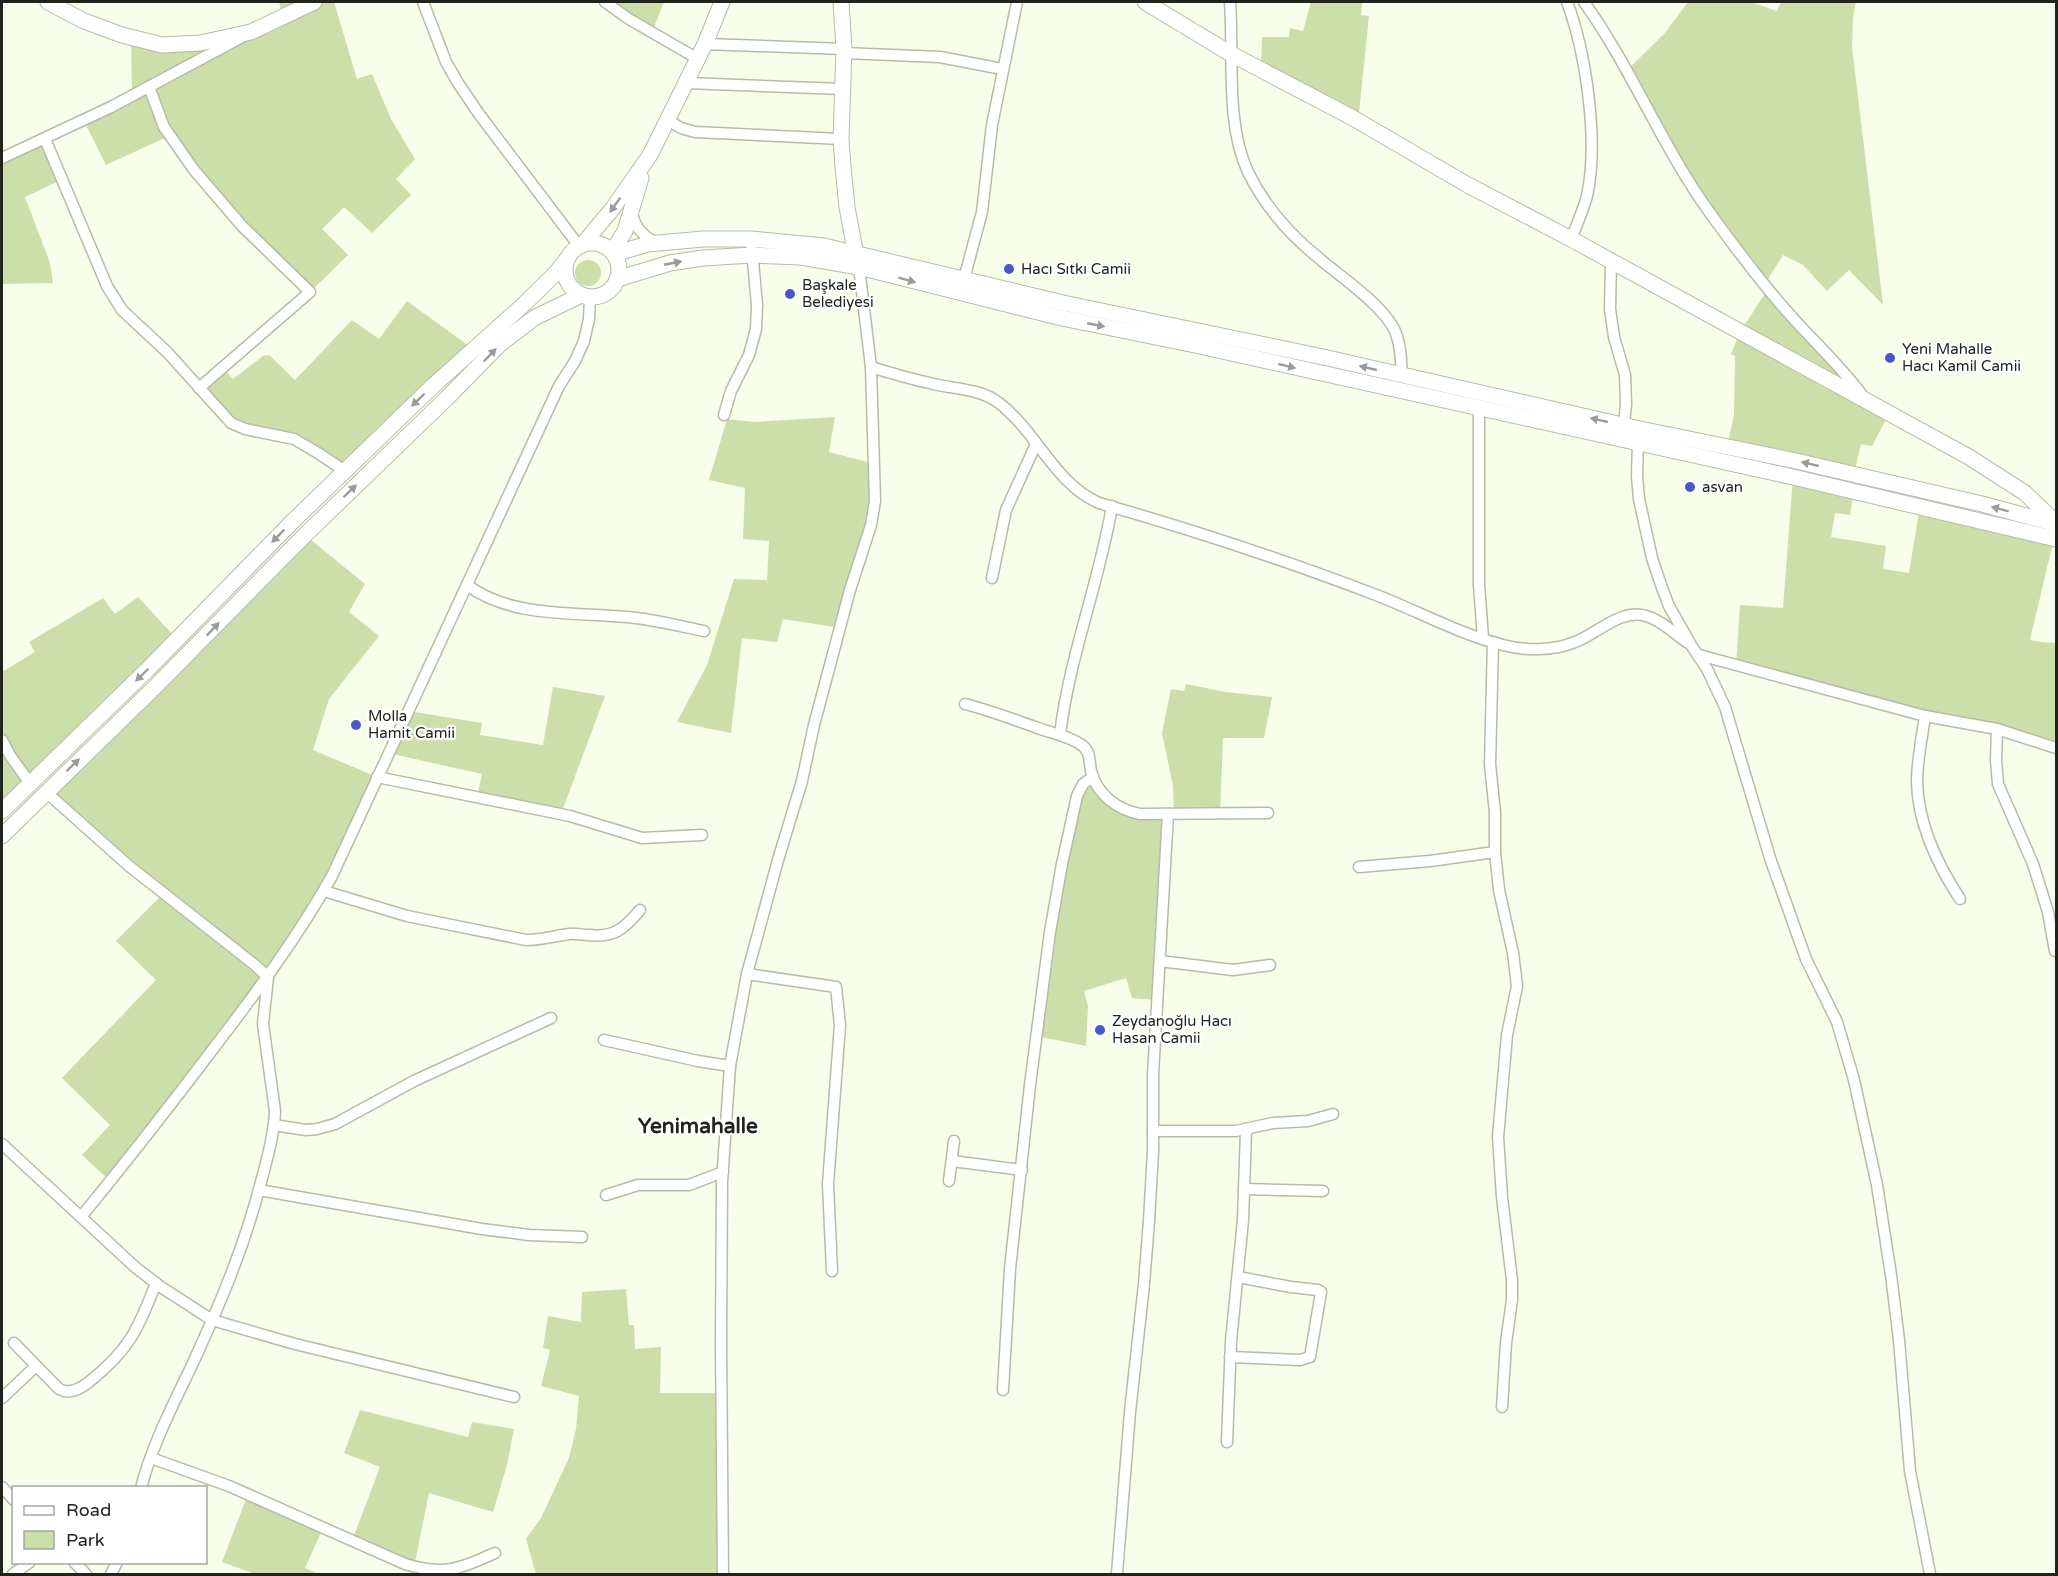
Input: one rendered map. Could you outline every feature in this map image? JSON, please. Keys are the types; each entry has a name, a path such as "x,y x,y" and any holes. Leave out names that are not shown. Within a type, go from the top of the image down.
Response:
{"main road":[{"path":"48,2 84,21 155,44 200,43 251,32 314,2"},
{"path":"2,811 147,670 285,529 435,384 521,307 555,274 572,251 581,245 645,164 669,121 722,2"},
{"path":"841,2 844,51 841,139 844,187 857,260"},
{"path":"1145,2 1231,54 1353,118 1483,194 1571,239 1969,457 2033,500 2056,524"},
{"path":"613,253 625,231 645,164"},
{"path":"613,253 657,243 703,239 751,239 803,243 1062,318 1195,345 1962,515 2056,539"},
{"path":"2,836 499,345 534,318 586,296 604,294 612,288 617,279 618,264 613,253 598,243 581,245"},
{"path":"617,279 670,263 703,258 752,255 857,260 964,279 1063,303 1796,461 1982,504 2056,524"},
{"path":"567,259 565,268 568,282 573,290 586,296"}],"street":[{"path":"423,2 438,43 458,83 479,114 581,245"},
{"path":"604,2 698,59"},
{"path":"964,279 982,212 992,125 1017,2"},
{"path":"1230,2 1237,137 1248,172 1263,197 1293,236 1360,291 1389,322 1398,339 1402,376"},
{"path":"1567,2 1579,45 1591,112 1587,195 1571,239"},
{"path":"1584,2 1611,42 1664,138 1709,212 1775,297 1848,375 1868,403"},
{"path":"2,158 149,87 251,32"},
{"path":"705,44 940,57 1002,69"},
{"path":"687,83 843,89"},
{"path":"149,87 164,127 194,170 242,226 310,292 199,388"},
{"path":"669,121 695,132 841,139"},
{"path":"45,139 112,297 122,310 168,353 231,423 245,429 294,439 345,471"},
{"path":"631,208 633,220 639,230 657,243"},
{"path":"724,415 731,392 749,355 756,329 756,291 751,239"},
{"path":"723,1575 720,1343 723,1172 730,1066 747,974 802,781 814,725 850,590 871,525 875,501 872,367 857,260"},
{"path":"1611,261 1610,309 1614,337 1625,375 1624,425"},
{"path":"81,1217 268,977 324,891 559,386 581,350 588,326 586,296"},
{"path":"872,367 997,401 1016,419 1057,470 1082,494 1099,503 1248,549 1378,596 1488,640 1520,648 1565,646 1619,619 1637,614 1651,617 1691,645"},
{"path":"1479,408 1478,555 1488,640 1490,764 1495,813 1495,852 1499,890 1517,987 1507,1035 1498,1137 1502,1197 1512,1280 1502,1407"},
{"path":"1638,443 1639,499 1652,558 1669,606 1699,655 1725,707 1770,858 1806,959 1837,1022 1854,1080 1877,1185 1891,1275 1910,1471 1930,1573"},
{"path":"992,578 1006,510 1036,444"},
{"path":"1060,735 1067,687 1102,555 1112,506"},
{"path":"467,585 487,597 516,606 568,614 641,619 705,631"},
{"path":"1699,655 1925,716 1997,729 2056,748"},
{"path":"965,704 1060,735 1083,746 1090,757 1093,777 1109,800 1125,810 1140,814 1268,813"},
{"path":"1925,716 1917,783 1923,821 1943,873 1960,899"},
{"path":"1997,729 1998,784 2039,881 2048,912 2055,951"},
{"path":"2,740 30,783"},
{"path":"378,777 570,816 642,838 702,835"},
{"path":"1003,1390 1010,1269 1041,999 1062,864 1077,796 1083,784 1093,777"},
{"path":"46,792 129,866 268,977"},
{"path":"1117,1575 1130,1412 1144,1284 1168,814"},
{"path":"1359,867 1430,861 1495,852"},
{"path":"324,891 407,916 526,940 542,940 571,934 599,936 611,934 627,926 640,910"},
{"path":"1160,961 1233,970 1270,965"},
{"path":"747,974 836,987 840,1025 828,1184 832,1271"},
{"path":"142,1486 172,1407 237,1263 259,1190 274,1125 274,1097 263,1024 268,977"},
{"path":"274,1125 306,1130 335,1124 414,1081 551,1018"},
{"path":"604,1040 730,1066"},
{"path":"1153,1131 1246,1130 1273,1123 1308,1121 1333,1114"},
{"path":"1227,1442 1230,1357 1238,1277 1246,1130"},
{"path":"949,1181 954,1141"},
{"path":"2,1144 156,1284 212,1320 305,1347 514,1396"},
{"path":"952,1161 1022,1170"},
{"path":"606,1195 638,1185 689,1185 723,1172"},
{"path":"1244,1188 1323,1191"},
{"path":"259,1190 482,1229 530,1235 582,1237"},
{"path":"1230,1357 1307,1359 1311,1354 1321,1292 1238,1277"},
{"path":"14,1343 62,1391 70,1392 84,1386 114,1361 140,1323 156,1284"},
{"path":"2,1398 36,1366"},
{"path":"151,1458 229,1486 416,1568 450,1570 495,1553"},
{"path":"13,1575 29,1564"},
{"path":"75,1564 86,1575"}],"green space":[{"path":"279,2 334,2 357,79 372,74 391,119 415,159 396,179 411,195 372,233 344,207 322,229 348,255 310,292 268,251 169,136 106,165 84,121 132,96 131,38 178,45 283,16"},
{"path":"605,2 664,2 652,32"},
{"path":"1311,2 1362,2 1361,15 1369,16 1358,122 1261,70 1262,37 1289,37 1290,28 1303,31"},
{"path":"1688,2 1751,2 1777,11 1781,2 1856,2 1852,47 1883,305 1849,270 1827,291 1803,265 1783,255 1765,284 1732,243 1627,70 1664,34"},
{"path":"45,139 63,179 25,197 50,263 53,283 2,284 2,158"},
{"path":"588,260 597,264 601,273 597,282 588,286 579,282 575,273 579,264"},
{"path":"1768,289 1848,375 1889,414 1872,446 1861,444 1854,474 1727,447 1734,415 1735,356 1731,354 1740,332"},
{"path":"407,301 473,349 345,471 303,444 245,429 199,388 223,368 233,379 263,356 269,355 295,380 352,320 379,339"},
{"path":"835,417 829,452 875,464 875,501 840,628 783,619 777,642 742,638 731,733 677,722 707,665 734,579 767,580 769,541 743,539 745,488 709,480 727,419 754,422"},
{"path":"1793,477 1854,491 1850,515 1835,513 1831,537 1886,546 1883,569 1909,573 1920,506 2054,538 2030,640 2056,643 2056,748 1736,666 1740,605 1783,608"},
{"path":"305,535 365,584 349,612 379,636 329,699 313,750 377,777 307,920 110,1181 82,1155 110,1125 62,1078 156,980 116,941 163,894 46,792"},
{"path":"138,597 177,639 2,811 2,672 35,652 29,642 103,598 115,614"},
{"path":"1186,684 1225,692 1272,697 1264,738 1223,738 1220,814 1174,814 1173,786 1162,733 1171,689 1184,691"},
{"path":"553,687 605,696 561,814 477,798 482,774 388,753 408,711 482,723 480,735 543,745"},
{"path":"1087,780 1117,806 1168,814 1157,1000 1132,998 1126,978 1084,991 1088,1006 1086,1046 1036,1036 1077,796"},
{"path":"626,1289 629,1325 634,1325 635,1349 661,1347 660,1393 722,1393 723,1574 536,1574 526,1539 541,1518 569,1458 576,1429 579,1396 541,1386 550,1350 543,1348 548,1316 581,1322 582,1292"},
{"path":"360,1410 468,1437 472,1422 514,1429 507,1465 493,1512 429,1493 414,1567 352,1541 380,1467 344,1453"},
{"path":"248,1494 323,1528 305,1568 319,1574 255,1574 222,1562"}],"place":[{"name":"Hacı Sıtkı Camii","path":"1009,269"},
{"name":"Başkale Belediyesi","path":"790,294"},
{"name":"Yeni Mahalle Hacı Kamil Camii","path":"1890,358"},
{"name":"asvan","path":"1690,487"},
{"name":"Molla Hamit Camii","path":"356,725"},
{"name":"Zeydanoğlu Hacı Hasan Camii","path":"1100,1030"}],"district":[{"name":"Yenimahalle","path":"698,1126"}]}
